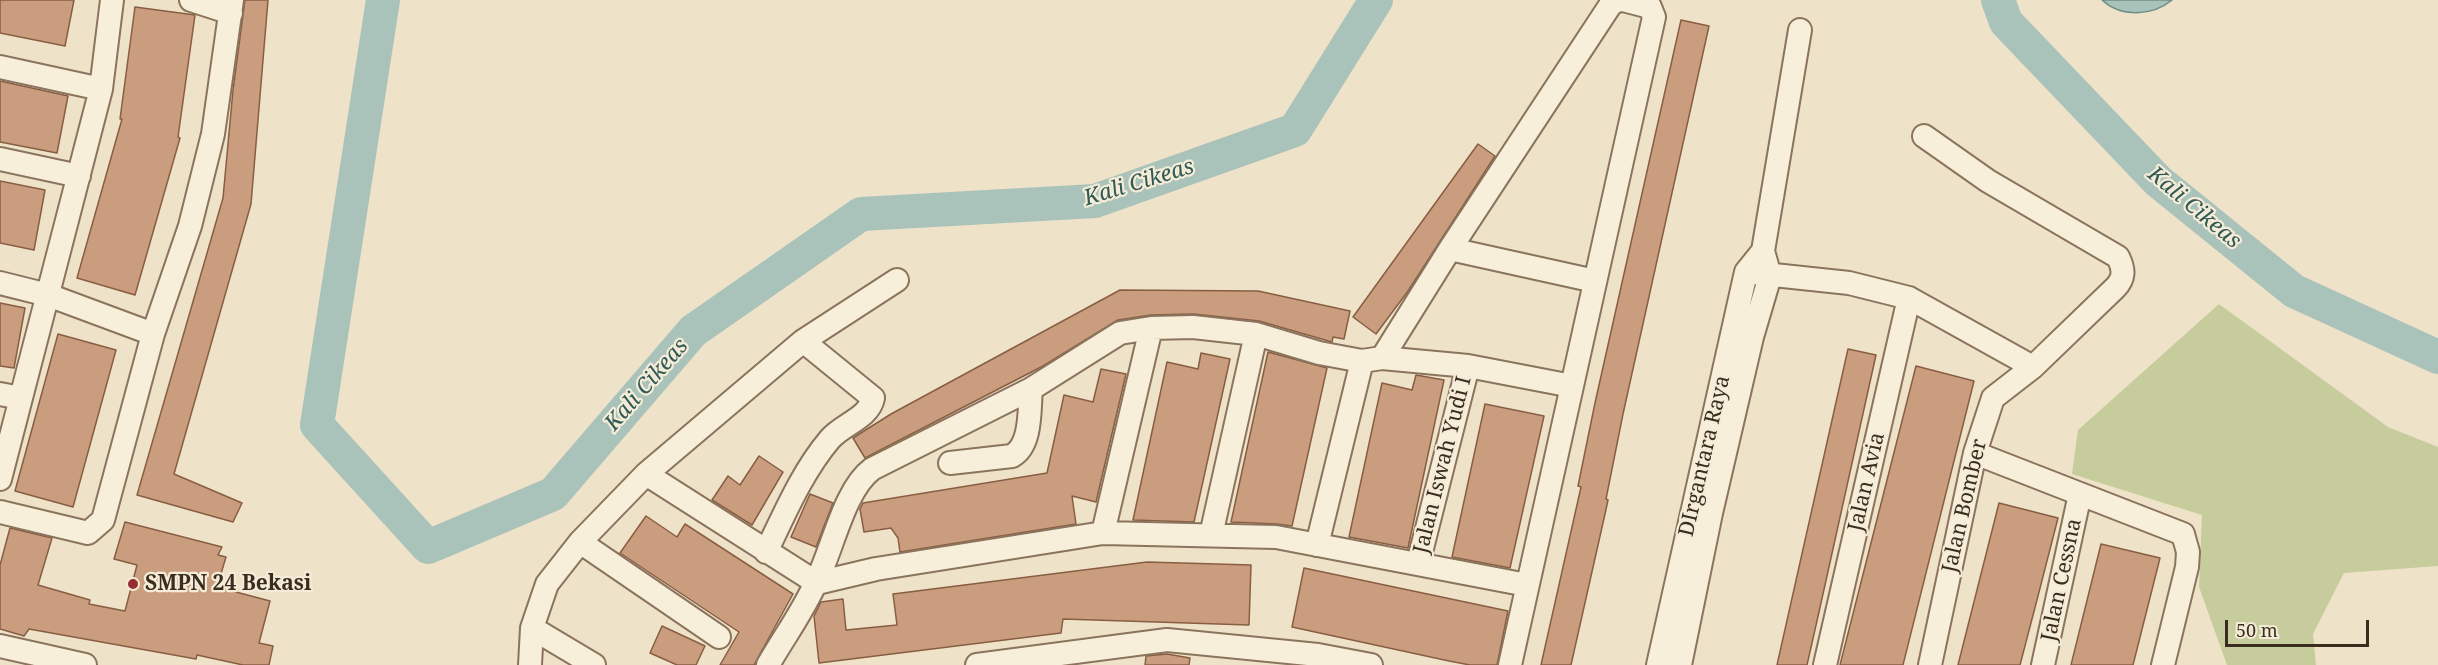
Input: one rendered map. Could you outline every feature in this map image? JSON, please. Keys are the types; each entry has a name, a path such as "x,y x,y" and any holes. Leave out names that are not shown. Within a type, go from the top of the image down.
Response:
{"street":[{"path":"0,479 11,396 48,295 101,89 112,0"},
{"path":"0,512 88,533 104,520 153,334 190,226 213,134 232,6 191,0"},
{"path":"1317,545 1372,359 1450,249 1611,4 1619,0"},
{"path":"1510,665 1654,17 1650,7 1623,0"},
{"name":"DIrgantara Raya","path":"1658,665 1770,276 1762,251 1800,30"},
{"path":"0,67 101,89"},
{"name":"Jalan Bomber","path":"1924,136 1989,181 2118,257 2123,266 2120,283 2033,367 1993,398 1975,453 1930,665"},
{"path":"0,159 79,176"},
{"path":"1450,249 1595,281"},
{"name":"DIrgantara Raya","path":"1680,665 1702,511 1746,272 1762,251"},
{"path":"1746,272 1849,283 1909,298 2033,367"},
{"path":"530,665 532,628 547,584 580,542 646,474 803,341 897,280"},
{"path":"0,283 48,295 153,334"},
{"name":"Jalan Avia","path":"1825,665 1909,298"},
{"path":"768,665 817,583 851,494 863,475 1031,389 1120,333 1151,328 1193,327 1256,334 1319,353 1468,366 1572,386"},
{"path":"1103,533 1151,328"},
{"path":"1211,535 1256,334"},
{"path":"766,552 809,466 832,436 871,407 873,398 803,341"},
{"name":"Jalan Iswah Yudi I","path":"1418,564 1468,366"},
{"path":"950,463 1012,456 1019,452 1025,440 1031,389"},
{"path":"1975,453 2183,534 2188,552 2187,567 2163,665"},
{"path":"646,474 817,583 876,569 1103,533 1276,537 1527,585"},
{"name":"Jalan Cessna","path":"2043,665 2080,494"},
{"path":"580,542 719,637"},
{"path":"532,628 594,665"},
{"path":"977,665 1167,640 1318,655 1371,665"},
{"path":"0,646 85,665"}],"green space":[{"path":"2219,304 2388,427 2438,447 2438,566 2344,573 2313,634 2316,665 2227,665 2199,587 2202,515 2072,474 2078,430"}],"water":[{"path":"2102,0 2172,0 2156,9 2137,13 2118,10"}],"building":[{"path":"0,0 74,0 65,46 0,33"},
{"path":"245,0 268,0 251,204 174,474 242,503 233,522 137,495 223,198 233,90"},
{"path":"135,7 195,15 178,137 180,138 135,295 77,278 122,119 120,119"},
{"path":"1681,20 1709,26 1623,414 1605,514 1571,665 1541,665 1581,487 1578,486 1595,403"},
{"path":"0,81 68,96 57,153 0,142"},
{"path":"1478,144 1495,156 1408,291 1376,334 1353,317"},
{"path":"0,181 45,190 34,250 0,243"},
{"path":"1120,290 1258,291 1350,311 1344,339 1333,337 1332,342 1259,321 1194,314 1151,315 1118,320 1043,366 865,458 853,438 891,414"},
{"path":"0,303 25,308 14,368 0,366"},
{"path":"58,334 116,350 73,507 15,491"},
{"path":"1848,349 1876,355 1819,612 1807,665 1777,665"},
{"path":"1268,352 1327,368 1292,526 1231,522"},
{"path":"1201,353 1230,359 1194,522 1133,520 1167,362 1198,369"},
{"path":"1916,366 1974,381 1903,665 1840,665"},
{"path":"1101,369 1126,374 1096,502 1072,496 1076,524 900,552 898,538 891,528 864,532 860,509 863,503 1047,473 1064,395 1093,402"},
{"path":"1416,375 1444,380 1408,548 1349,537 1382,383 1412,390"},
{"path":"1485,404 1544,416 1510,568 1452,557"},
{"path":"759,456 783,472 752,525 712,500 728,476 740,485"},
{"path":"810,494 833,503 816,547 791,537"},
{"path":"1999,503 2058,518 2020,665 1958,665"},
{"path":"646,516 677,537 685,524 793,594 754,665 720,665 739,632 620,553"},
{"path":"125,522 222,547 218,555 226,557 217,587 270,601 259,643 273,646 269,665 243,665 197,655 196,659 29,629 24,636 0,629 0,565 10,528 52,538 38,585 90,600 89,604 125,611 137,565 114,559"},
{"path":"2101,544 2160,558 2133,665 2071,665"},
{"path":"1147,562 1251,565 1249,625 1063,619 1061,633 819,663 814,616 821,602 843,599 846,630 897,625 893,594"},
{"path":"1304,568 1508,611 1497,665 1470,665 1292,627"},
{"path":"662,626 705,646 696,665 677,665 650,653"},
{"path":"1167,654 1190,658 1189,665 1145,665 1146,656"}],"waterway":[{"name":"Kali Cikeas","path":"383,0 317,425 428,547 553,494 693,331 861,214 1095,201 1295,130 1376,0"},
{"name":"Kali Cikeas","path":"1998,0 2006,22 2158,181 2294,291 2438,357"}],"place":[{"name":"SMPN 24 Bekasi","path":"133,584"}]}
